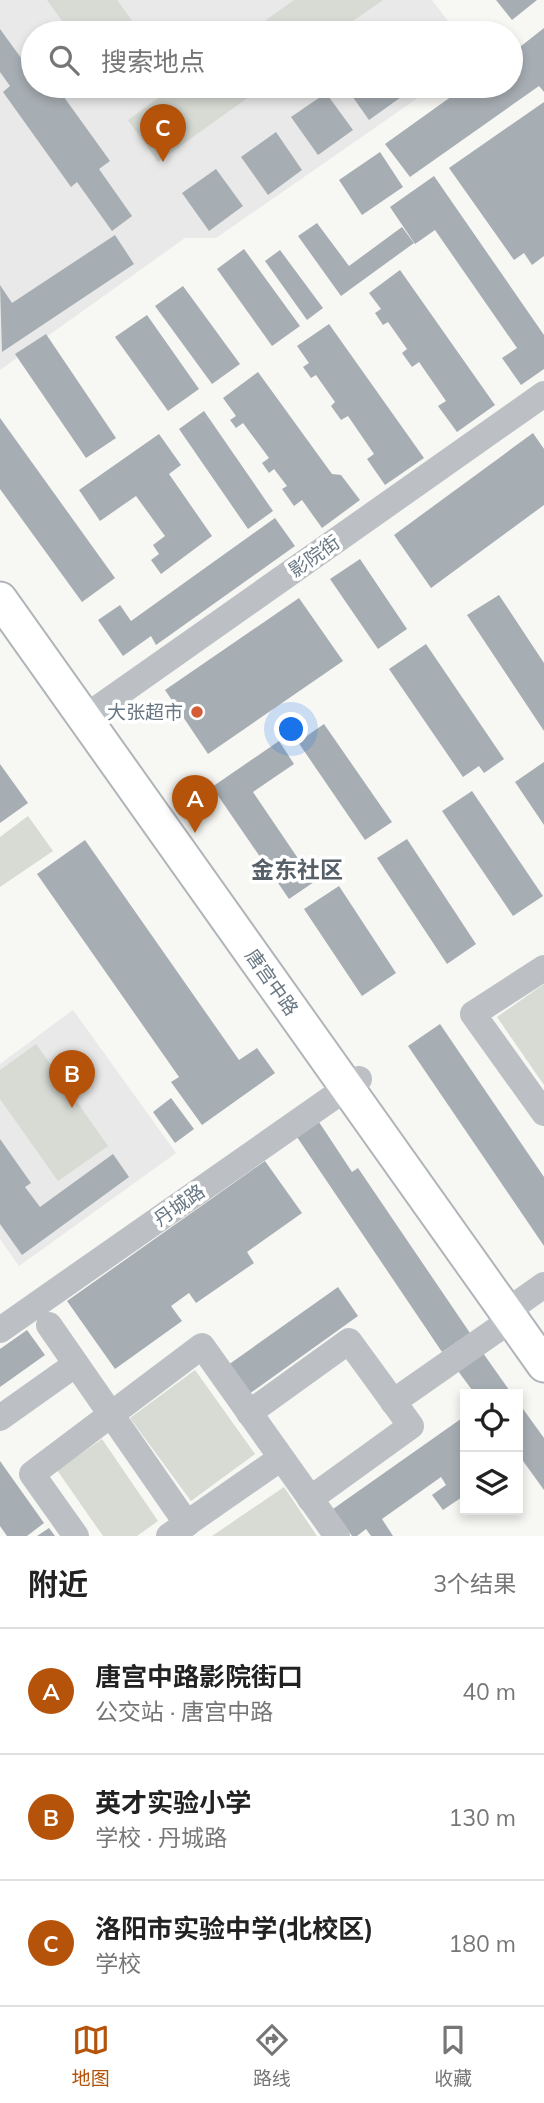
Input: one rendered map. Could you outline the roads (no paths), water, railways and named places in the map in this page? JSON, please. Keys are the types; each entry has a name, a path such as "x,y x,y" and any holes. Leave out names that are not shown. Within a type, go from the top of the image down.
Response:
{"main road":[{"name":"唐宫中路","path":"0,576 90,714 353,1083 544,1338"},
{"name":"唐宫中路","path":"0,599 90,714"},
{"name":"唐宫中路","path":"520,1305 544,1364"}],"street":[{"name":"影院街","path":"90,714 544,394"},
{"path":"544,968 473,1014 544,1113"},
{"name":"丹城路","path":"0,1330 353,1083"},
{"path":"393,1402 520,1305"},
{"path":"49,1325 110,1415 178,1530 281,1458"},
{"path":"249,1413 349,1341 411,1426 310,1499"},
{"path":"76,1536 32,1474 202,1346 337,1536"},
{"path":"0,1418 76,1364"}],"place":[{"name":"洛阳市实验中学(北校区)","path":"163,162"},
{"name":"大张超市","path":"197,712"},
{"name":"唐宫中路影院街口","path":"195,833"},
{"name":"英才实验小学","path":"72,1108"}],"district":[{"name":"金东社区","path":"297,870"}]}
